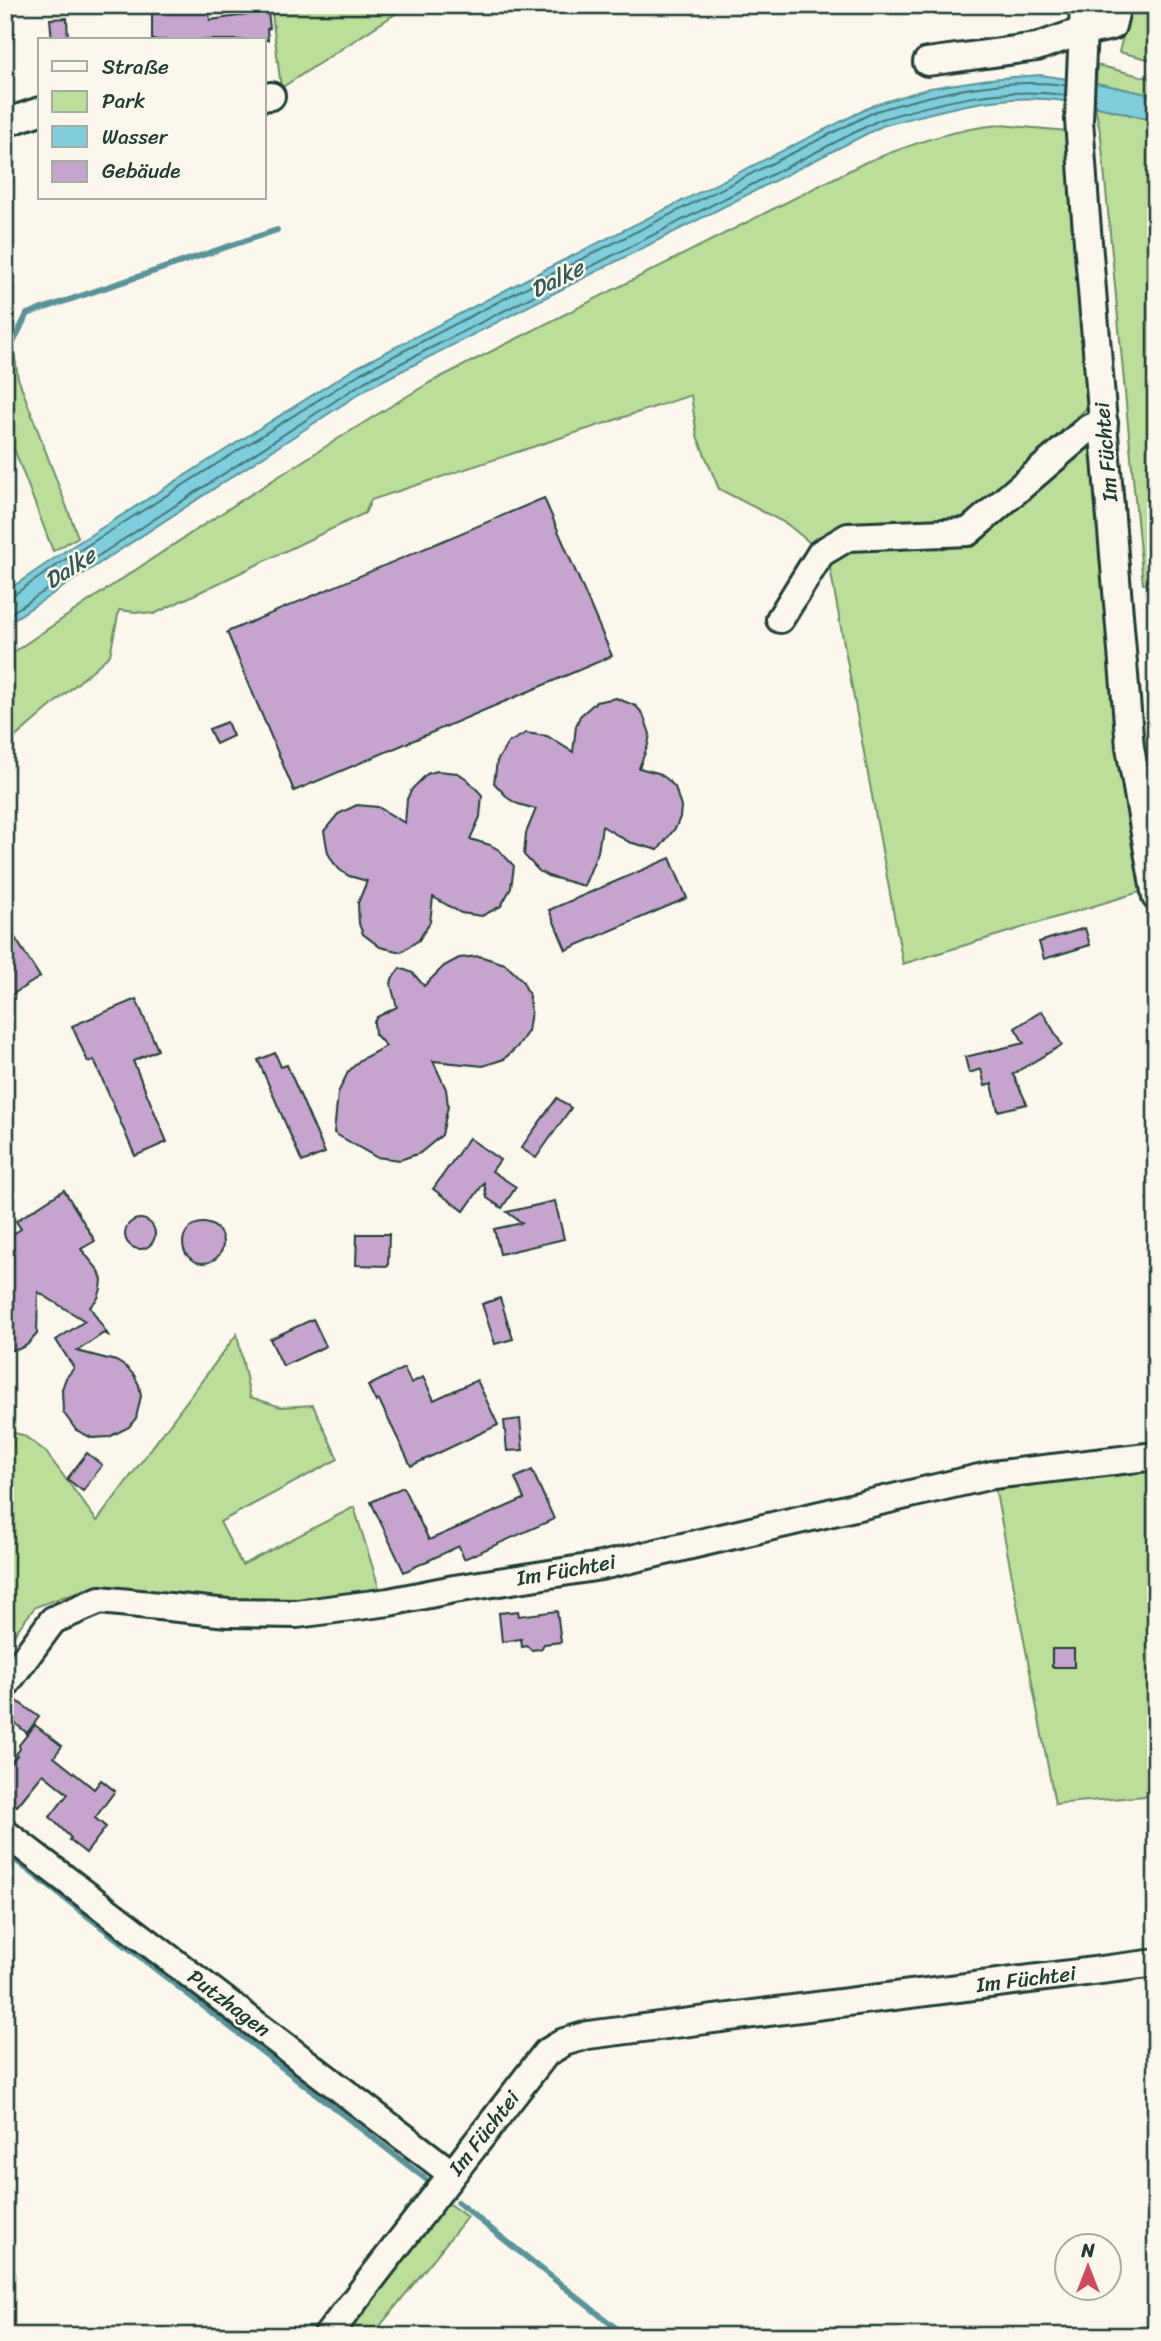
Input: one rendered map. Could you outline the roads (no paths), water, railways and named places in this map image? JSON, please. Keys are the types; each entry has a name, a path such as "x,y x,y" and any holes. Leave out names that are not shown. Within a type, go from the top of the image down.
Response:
{"street":[{"name":"Im Füchtei","path":"1084,5 1079,120 1085,206 1130,747 1156,897"},
{"path":"927,62 1037,47 1074,34 1112,26 1117,5"},
{"path":"5,123 38,112"},
{"path":"780,620 821,553 848,537 968,532 1089,428 1104,423"},
{"name":"Im Füchtei","path":"5,1685 53,1620 100,1601 228,1613 311,1613 601,1566 992,1475 1156,1456"},
{"name":"Putzhagen","path":"5,1833 452,2174"},
{"name":"Im Füchtei","path":"327,2336 547,2053 564,2042 588,2035 1156,1963"}],"water":[{"name":"Dalke","path":"1040,75 1096,83 1156,96 1156,121 1073,102 1025,98 983,102 882,126 368,388 5,625 5,592 65,551 357,367 874,105 930,88"}],"waterway":[{"path":"5,387 9,386 11,347 27,314 277,230"},
{"path":"5,1852 427,2180"},
{"path":"457,2202 626,2336"}]}
